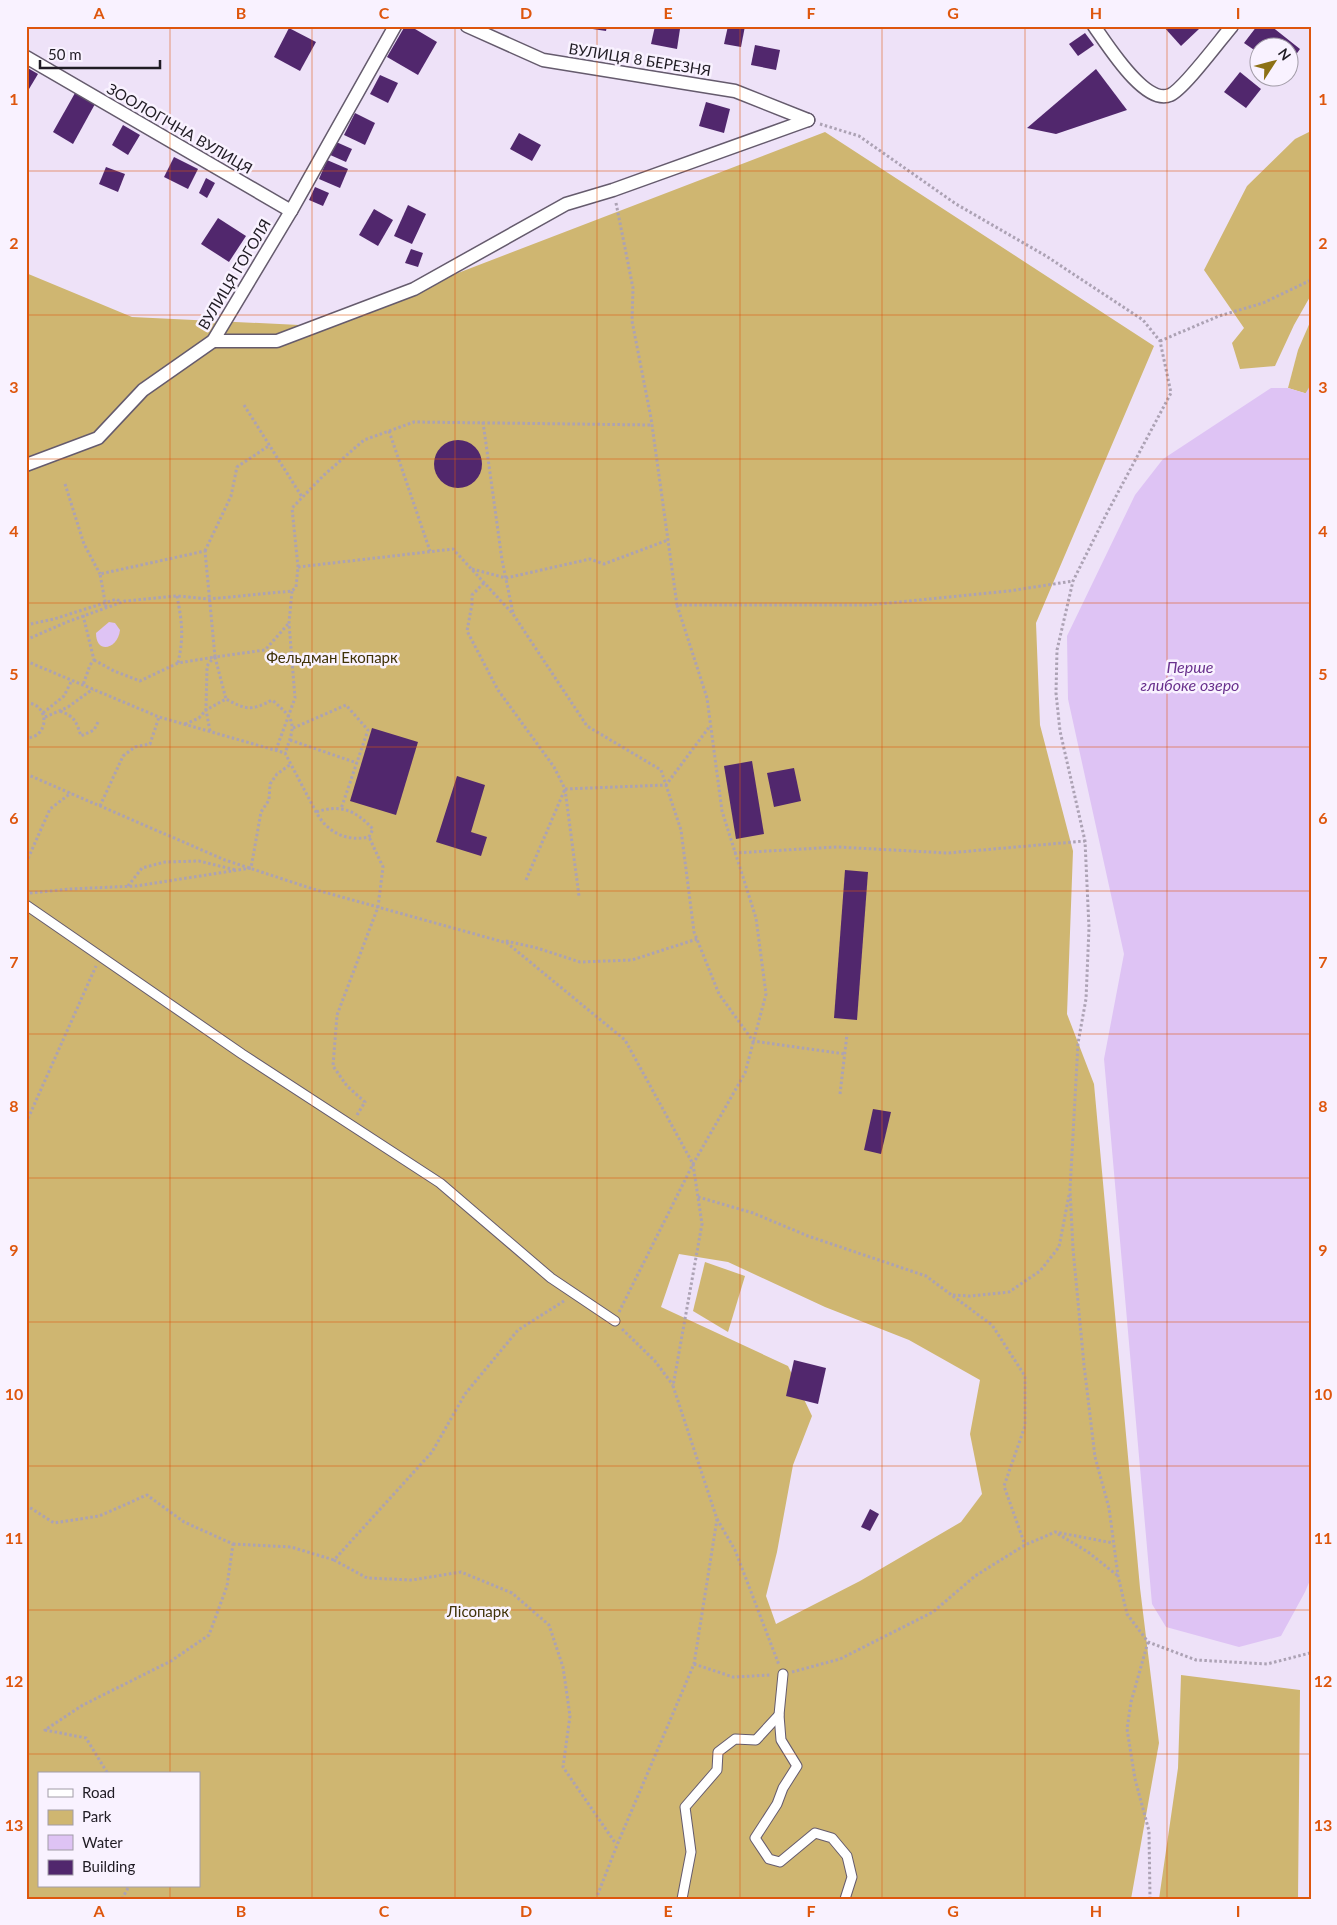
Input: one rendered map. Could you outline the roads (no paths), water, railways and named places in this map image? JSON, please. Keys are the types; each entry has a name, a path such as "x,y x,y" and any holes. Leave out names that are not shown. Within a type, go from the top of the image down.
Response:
{"street":[{"name":"ВУЛИЦЯ ГОГОЛЯ","path":"26,465 98,438 143,390 213,341 291,211 396,26"},
{"name":"ВУЛИЦЯ 8 БЕРЕЗНЯ","path":"213,341 276,340 414,290 566,204 613,190 808,120 735,90 543,60 467,26"},
{"path":"1094,26 1136,81 1155,96 1170,96 1183,85 1232,26"},
{"name":"ЗООЛОГІЧНА ВУЛИЦЯ","path":"26,57 291,211"},
{"path":"26,905 242,1054 440,1183 551,1278 615,1321"},
{"path":"783,1674 778,1715 781,1740 797,1766 783,1788 777,1804 755,1838 769,1859 780,1862 815,1834 832,1838 847,1856 852,1877 845,1899"},
{"path":"682,1899 691,1852 685,1807 717,1770 718,1752 735,1739 756,1740 778,1715"}],"water":[{"name":"Перше глибоке озеро","path":"1271,388 1288,388 1311,395 1311,1578 1281,1636 1239,1647 1166,1627 1152,1604 1104,1059 1124,954 1068,699 1067,636 1135,495 1163,459"},
{"path":"109,622 115,623 120,630 112,645 103,647 97,640 96,633"}],"waterway":[{"path":"1308,394 1311,389"}],"park label":[{"name":"Фельдман Екопарк","path":"332,657"},
{"name":"Лісопарк","path":"478,1611"}]}
